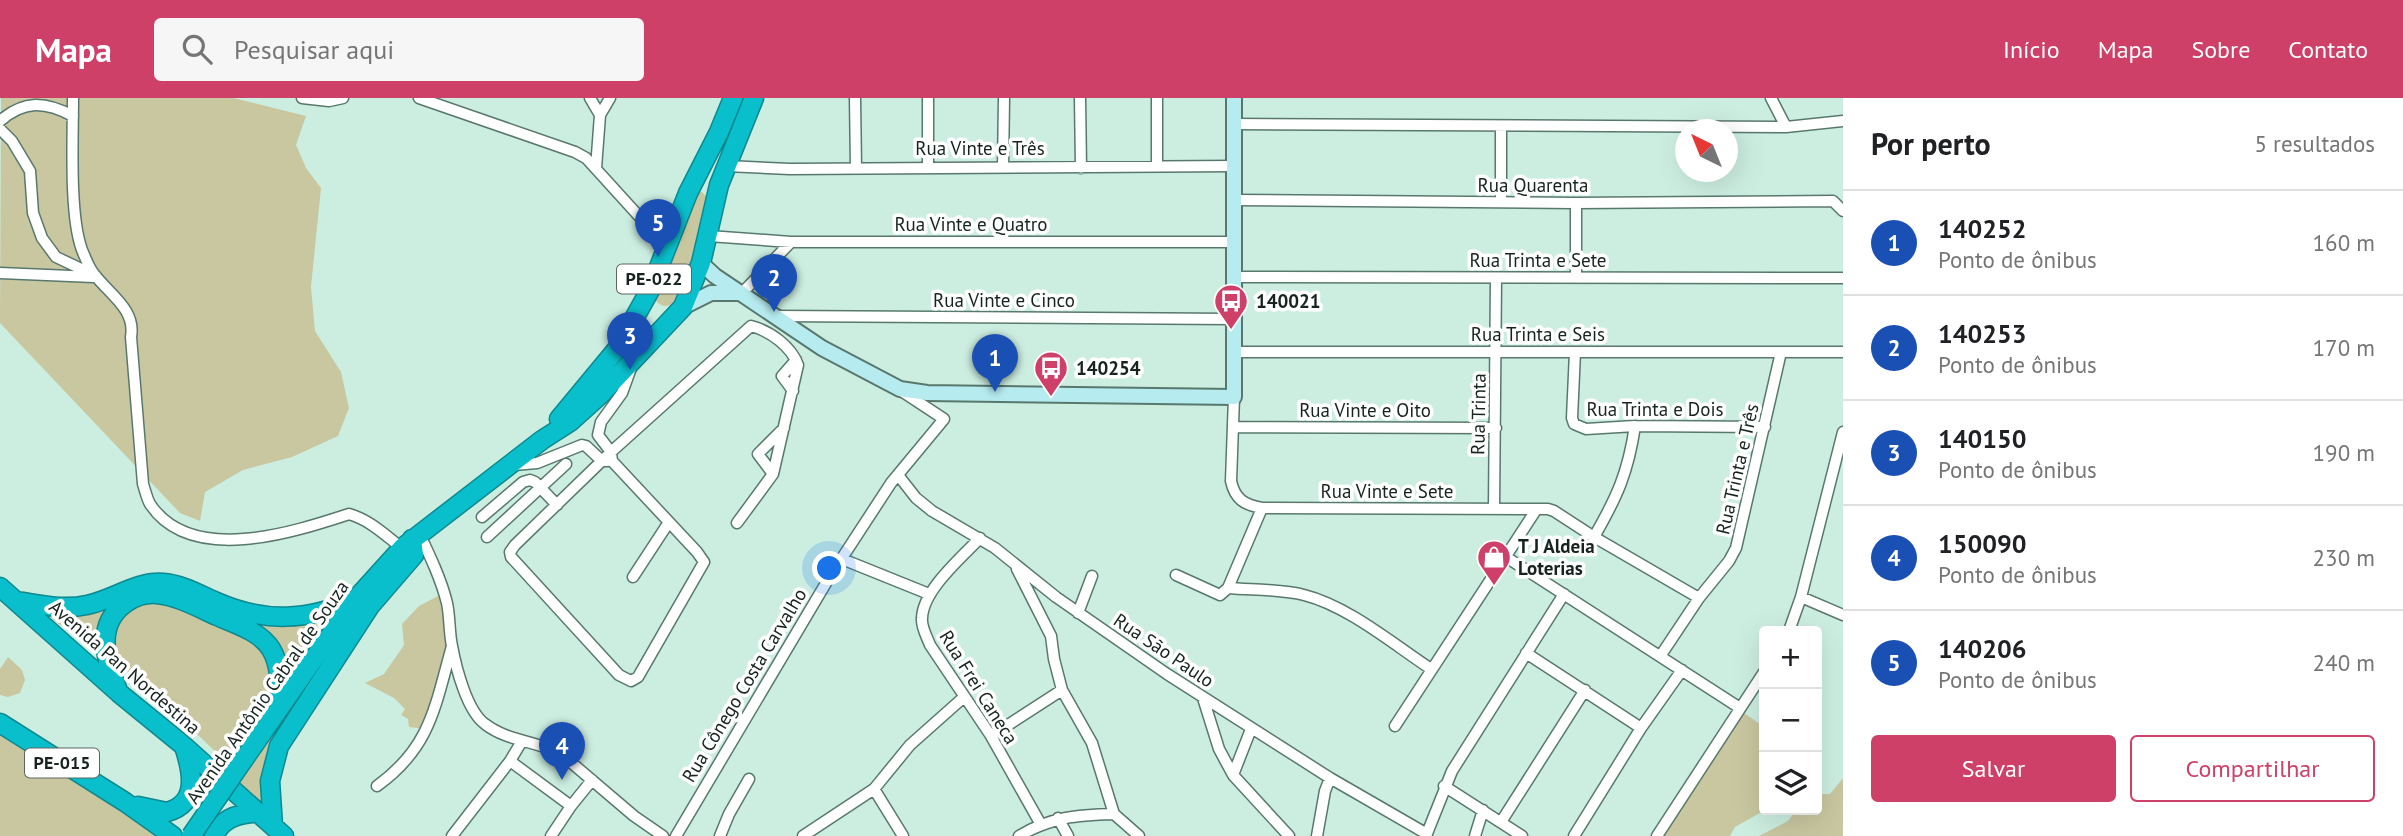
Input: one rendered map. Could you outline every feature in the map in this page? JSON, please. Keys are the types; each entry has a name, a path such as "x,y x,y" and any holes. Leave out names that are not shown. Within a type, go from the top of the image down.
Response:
{"highway":[{"name":"Avenida Antônio Cabral de Souza","path":"542,440 617,349 650,289 688,193 733,98"},
{"name":"Avenida Antônio Cabral de Souza","path":"191,836 354,601 411,540 542,440 570,422 683,307 709,236 726,166 754,98"},
{"path":"688,193 701,192 715,204"},
{"path":"650,289 657,309 663,311 683,307"},
{"path":"279,831 270,780 279,746 370,606 414,555 411,540"},
{"path":"17,601 61,607 84,606 134,587 165,583 232,608 266,617 293,617 326,611 354,601"},
{"name":"Avenida Pan Nordestina","path":"0,587 279,831"},
{"path":"119,693 107,659 106,629 121,606 131,599 145,594 159,594 239,625 264,640 272,649 277,663 280,706"},
{"name":"PE-015","path":"0,723 125,802 173,836"},
{"path":"125,802 167,812 183,803 190,792 192,779 184,746"},
{"path":"214,836 221,825 234,817 257,813"}],"main road":[{"path":"701,262 715,276 821,348 900,389 927,393 1234,397 1234,98"},
{"path":"683,307 711,293 742,293"}],"street":[{"path":"74,98 75,215 81,249 97,277 124,306 133,326 131,337 143,484 149,503 162,517 177,527 202,538 245,540 277,535 349,514 411,540 442,587 448,607 452,646 467,697 482,723 499,734 546,746 559,753 634,816 663,836"},
{"path":"302,98 343,98"},
{"path":"419,98 444,102 586,158 666,246"},
{"path":"590,98 600,115"},
{"path":"596,168 600,115 610,98"},
{"path":"855,98 856,167"},
{"path":"928,167 929,98"},
{"path":"1003,98 1003,167"},
{"path":"1080,98 1080,167"},
{"path":"1157,98 1157,167"},
{"path":"1771,98 1786,127"},
{"path":"0,121 20,106 28,105 63,111 73,116"},
{"path":"1234,124 1786,127 1843,121"},
{"path":"1501,126 1501,202"},
{"path":"0,129 12,141 30,171 33,213 42,238 56,257 97,277"},
{"name":"Rua Vinte e Três","path":"726,166 790,169 1234,166"},
{"name":"Rua Quarenta","path":"1233,200 1576,203 1833,201 1843,211"},
{"path":"1576,203 1576,277"},
{"name":"Rua Vinte e Quatro","path":"709,236 791,242 1234,242"},
{"path":"742,293 791,242"},
{"path":"0,273 97,277"},
{"name":"Rua Trinta e Sete","path":"1233,277 1843,278"},
{"name":"Rua Trinta","path":"1494,509 1496,278"},
{"name":"Rua Vinte e Cinco","path":"775,316 1233,319"},
{"path":"509,465 537,463 582,445 586,446 608,458 698,552 704,562 638,677 631,681 625,680 511,557 510,552 557,505 608,458 747,328 751,326 763,330 790,349 796,360 782,376 793,391 773,474 737,523"},
{"name":"Rua Trinta e Seis","path":"1233,352 1843,352"},
{"name":"Rua Trinta e Dois","path":"1575,352 1572,418 1574,424 1586,429 1635,426 1765,427"},
{"name":"Rua Trinta e Três","path":"1661,655 1699,598 1730,561 1736,548 1782,352"},
{"path":"608,458 598,429 622,393 634,359"},
{"name":"Rua Cônego Costa Carvalho","path":"676,836 754,701 881,498 944,419 900,389"},
{"path":"1233,427 1234,397"},
{"path":"1594,537 1618,495 1635,426"},
{"name":"Rua Vinte e Oito","path":"1233,427 1496,429"},
{"name":"Rua Vinte e Sete","path":"1233,427 1231,481 1233,492 1246,504 1262,508 1555,511 1699,598"},
{"path":"773,474 758,454 784,428"},
{"path":"1791,626 1801,597 1843,432"},
{"path":"487,537 566,464"},
{"name":"Rua São Paulo","path":"898,475 916,498 932,511 980,538 1013,561 1078,613 1251,729 1426,835"},
{"path":"482,517 523,482 530,480 557,505"},
{"path":"1176,575 1220,595 1228,588 1262,508"},
{"path":"1395,726 1536,510"},
{"path":"633,577 669,522"},
{"path":"842,559 929,594 980,538"},
{"path":"1507,557 1740,708"},
{"path":"1013,561 1051,636 1062,690 1092,743 1114,814 1139,836"},
{"path":"1078,613 1092,576"},
{"path":"1228,588 1273,590 1304,595 1326,603 1365,625 1431,669"},
{"name":"Rua Frei Caneca","path":"929,594 922,619 924,630 1040,823"},
{"path":"1426,835 1444,786 1466,747 1564,594"},
{"path":"1801,597 1843,615"},
{"path":"377,786 403,764 421,741 432,719 452,646"},
{"path":"1526,653 1641,728"},
{"path":"1574,836 1641,728 1682,670"},
{"path":"1657,836 1759,680"},
{"path":"990,736 1062,690"},
{"path":"1501,822 1585,690"},
{"path":"803,836 874,789 909,745 964,697"},
{"path":"1203,698 1219,749 1233,775 1289,836"},
{"path":"1233,775 1251,729"},
{"path":"452,836 510,761 522,741"},
{"path":"510,761 570,806"},
{"path":"1317,836 1330,778"},
{"path":"720,836 749,779"},
{"path":"551,836 570,806 592,780"},
{"path":"1444,786 1522,836"},
{"path":"874,789 903,836"},
{"path":"1475,836 1483,810"},
{"path":"1018,836 1040,823 1058,818 1114,814"},
{"path":"1058,818 1068,836"}],"green space":[{"path":"1,98 234,98 306,116 296,145 306,168 321,188 311,287 315,331 341,372 349,408 338,436 292,457 243,470 205,492 200,521 180,513 0,323"},
{"path":"702,192 708,198 708,224 679,301 661,305 656,301 657,289 695,193"},
{"path":"137,589 213,603 332,615 288,674 278,647 145,592 103,628 96,653 37,607 64,616"},
{"path":"440,595 448,627 445,662 425,729 409,727 408,719 401,715 405,709 394,698 365,683 384,674 404,645 402,624 419,606"},
{"path":"158,601 236,632 250,639 267,655 272,674 270,690 229,765 144,689 123,666 116,653 116,626 123,614 138,605"},
{"path":"8,657 22,670 25,680 20,693 8,697 0,695 0,669"},
{"path":"1737,708 1759,723 1759,813 1735,827 1730,836 1654,836"},
{"path":"290,721 269,818 237,788 275,732"},
{"path":"0,729 164,836 0,836"},
{"path":"1843,778 1843,836 1759,836 1788,821 1792,815 1822,815 1822,794 1830,794"}],"place":[{"name":"140206","path":"658,257"},
{"name":"140253","path":"774,312"},
{"name":"140021","path":"1231,331"},
{"name":"140150","path":"630,370"},
{"name":"140252","path":"995,392"},
{"name":"140254","path":"1051,398"},
{"name":"T J Aldeia Loterias","path":"1494,587"},
{"name":"150090","path":"562,780"}]}
